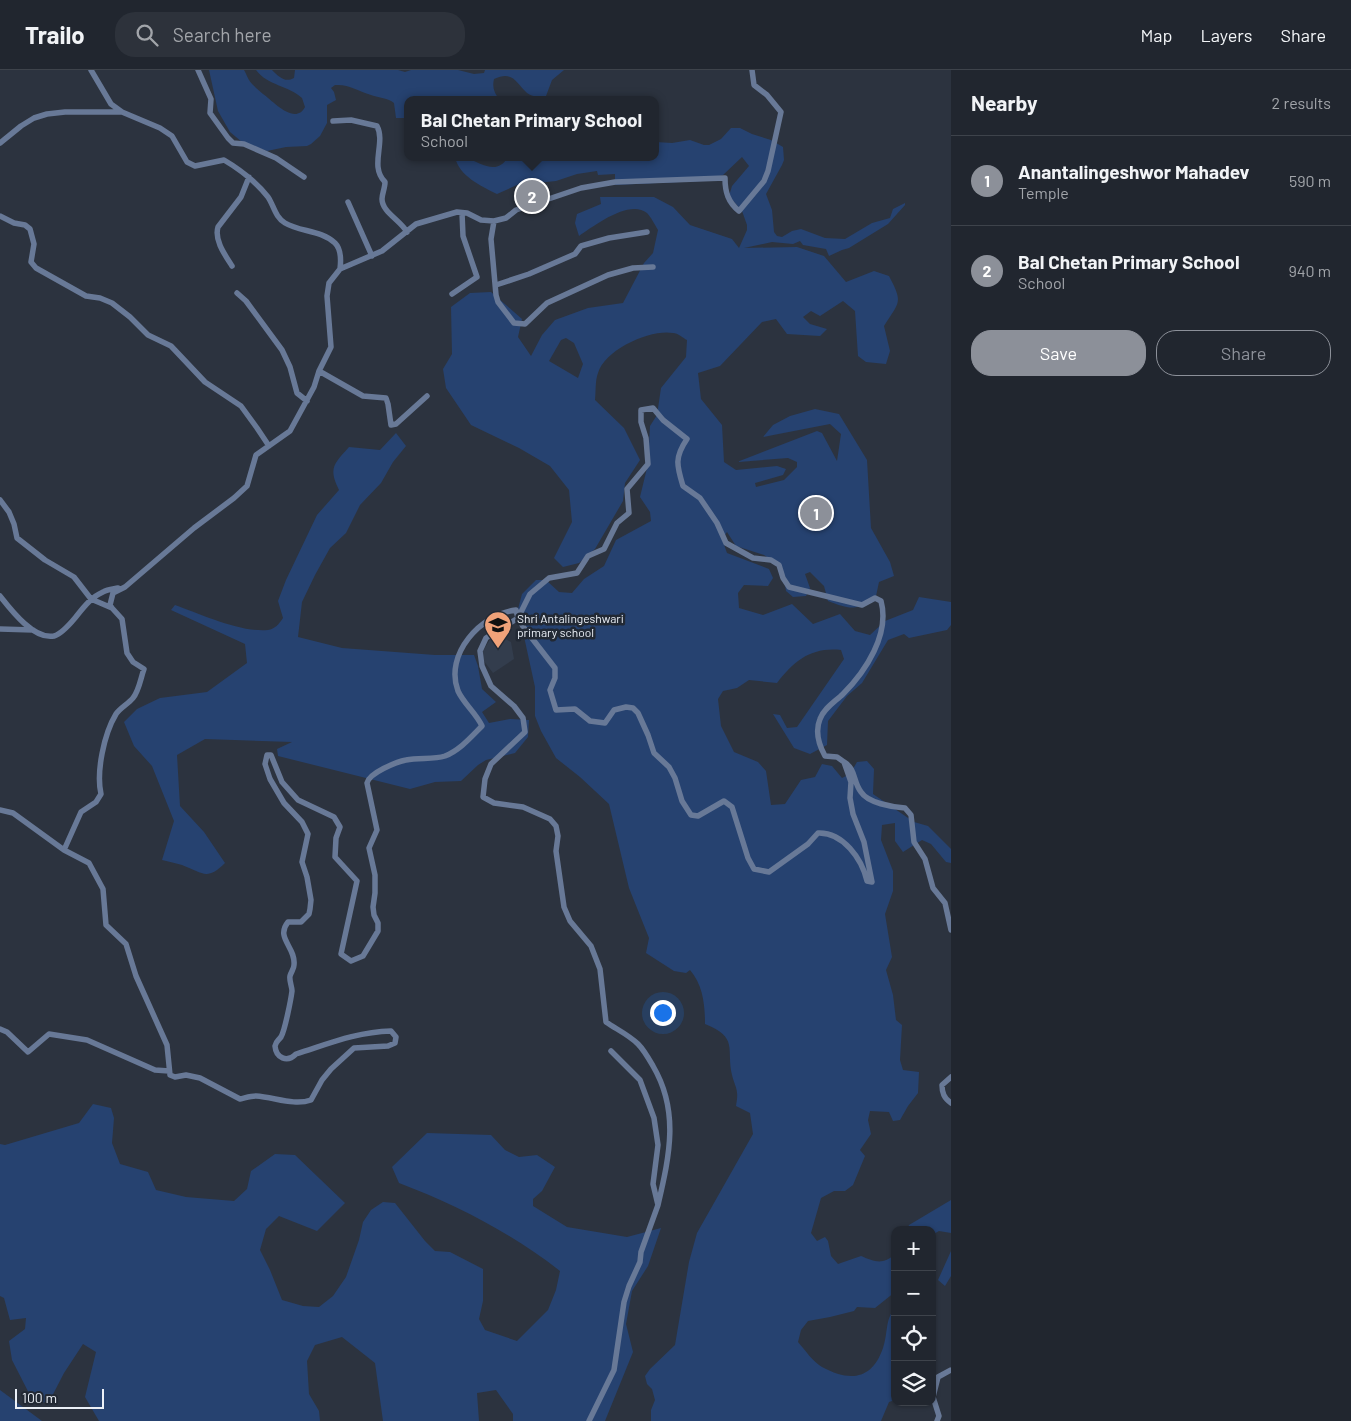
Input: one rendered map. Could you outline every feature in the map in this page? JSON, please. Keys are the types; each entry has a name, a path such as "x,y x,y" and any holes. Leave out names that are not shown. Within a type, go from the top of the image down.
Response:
{"street":[{"path":"91,70 111,104 122,112 160,128 172,136 186,162 195,166 224,160 249,177 268,197 275,212 282,221 295,229 318,234 333,242 337,246 340,269"},
{"path":"198,70 211,99 210,113 228,138 233,143 244,144 276,158 304,177"},
{"path":"112,608 110,605 113,593 125,587 194,528 234,498 247,486 256,455 290,431 314,387 330,347 327,296 329,283 340,269 382,251 416,224 457,212 481,220 494,221 506,218 516,210 581,188 615,182 725,178 725,191 732,205 739,210 764,181 781,112 767,95 754,84 752,70"},
{"path":"0,143 34,118 47,114 65,112 122,112"},
{"path":"333,121 351,120 379,128 378,171 380,177 385,182 382,200 384,207 390,215 401,222 407,232"},
{"path":"232,266 224,253 217,232 218,227 241,197 249,177"},
{"path":"348,202 372,256"},
{"path":"452,294 477,277 463,236 462,213"},
{"path":"0,216 14,223 25,225 30,229 34,244 31,262 36,268 86,296 100,298 112,303 130,317 148,336 171,346 205,382 241,406 269,446"},
{"path":"494,221 491,239 496,295 498,302 514,323 525,324 547,303 608,275 633,268 653,267"},
{"path":"496,285 529,274 575,254 581,246 609,238 647,232"},
{"path":"237,293 246,301 282,350 290,367 297,393 307,401"},
{"path":"320,370 363,396 386,398 391,425 396,424 427,396"},
{"path":"589,1421 614,1370 626,1294 640,1262 640,1252 658,1205 670,1146 670,1119 662,1082 650,1059 638,1044 606,1022 600,969 591,946 570,921 564,907 556,851 558,836 556,826 550,819 523,807 494,803 484,797 485,779 491,764 525,732 523,718 514,706 492,686 482,666 480,651 486,638 518,618 530,594 550,578 577,573 588,556 604,549 617,523 628,513 627,488 648,464 646,438 641,422 641,410 653,408 663,420 687,439 681,447 677,466 683,486 700,498 717,523 726,543 753,558 770,560 779,565 783,578 789,587 862,605 875,598 881,601 884,612 881,634 874,651 849,687 827,708 820,718 818,739 825,756 837,757 850,766 861,792 867,798 887,807 904,808 911,815 914,842 925,859 933,888 944,903 951,930"},
{"path":"0,500 9,512 17,538 45,560 74,578 91,599 112,608 122,619 127,653 132,662 144,668 134,697 116,714 106,738 100,760 99,783 101,794 96,802 81,812 64,850"},
{"path":"0,596 14,614 34,630 44,636 56,636 71,623 91,599 104,591 125,587"},
{"path":"0,810 13,813 64,850 89,863 103,889 106,925 126,944 136,976 167,1045 170,1075 175,1077 186,1075 200,1078 240,1099 253,1096 305,1102 312,1100 322,1080 354,1048 388,1046 395,1043 396,1037 391,1031 373,1032 355,1035 296,1054 290,1059 282,1058 276,1054 275,1046 281,1037 292,990 290,975 294,965 293,954 283,934 284,928 288,922 301,922 309,914 311,900 302,862 308,834 302,822 284,802 270,779 266,760 267,755 271,755 282,782 298,800 334,817 338,822 340,827 336,838 335,856 356,881 342,954 350,960 363,956 378,931 378,923 373,907 375,875 369,848 377,830 367,783 368,778 374,773 405,760 444,756 457,750 482,726 458,691 455,678 457,658 463,644 483,624 503,611 516,610 524,628 555,668 555,678 550,690 556,710 575,709 590,721 605,722 614,710 626,707 633,708 638,713 654,753 669,767 675,778 682,801 691,815 698,816 724,801 732,807 748,858 754,869 769,872 808,844 818,833 824,832 842,840 852,850 867,881 872,882 864,842 853,814 850,798 851,782 844,762"},
{"path":"0,629 34,630"},
{"path":"0,1028 7,1032 28,1052 49,1034 88,1040 155,1070 169,1071"},
{"path":"611,1051 640,1080 654,1118 658,1145 653,1184 658,1205"},
{"path":"951,1077 942,1085 942,1093 946,1100 951,1103"},
{"path":"938,1421 939,1416 934,1397 938,1377 951,1370"}],"shaded area":[{"path":"209,70 244,70 248,79 263,94 284,110 296,114 305,107 302,98 291,90 266,79 256,70 272,70 280,77 288,80 294,78 295,70 398,70 405,72 411,70 458,70 474,74 484,73 485,70 564,70 552,80 546,96 532,96 514,79 506,76 494,79 493,87 498,96 404,96 404,118 396,118 394,103 389,100 349,87 335,85 331,88 336,100 327,105 327,123 320,136 307,146 286,147 267,151 242,142 230,132 218,111"},
{"path":"731,128 740,128 771,140 783,147 784,160 766,194 772,210 774,232 777,236 782,237 792,231 801,229 825,238 845,239 872,223 890,218 893,209 905,203 888,224 849,248 829,256 826,249 803,245 800,241 793,244 772,242 744,248 797,247 824,256 846,282 874,271 889,276 898,297 898,302 884,326 890,351 886,364 866,362 858,356 855,311 843,301 820,316 811,311 803,317 810,324 827,329 820,336 787,334 776,319 762,322 720,366 698,373 701,399 722,425 724,462 736,470 777,466 786,469 783,475 755,483 756,487 784,480 797,467 797,462 788,458 737,462 817,431 822,433 837,461 841,434 830,424 763,437 773,425 790,416 815,409 839,414 867,460 871,528 890,562 894,576 879,582 876,596 858,607 843,606 828,601 824,586 810,572 805,574 810,588 806,596 793,597 786,591 782,567 764,555 736,546 727,532 722,539 727,553 769,569 773,578 768,586 744,585 738,593 739,608 763,615 792,604 813,624 840,614 855,631 870,635 885,621 913,610 919,597 951,602 951,625 947,630 909,638 904,634 888,640 862,683 847,696 828,721 827,745 810,754 794,748 773,714 780,715 787,728 797,727 844,659 841,650 812,653 790,668 777,683 749,680 737,688 723,691 718,699 721,726 734,752 758,762 766,771 771,805 785,804 801,780 815,777 822,764 832,766 842,778 850,774 857,762 867,761 874,769 873,794 914,822 928,826 951,849 951,863 946,862 931,844 922,840 903,852 895,841 895,823 882,825 881,840 893,871 893,891 885,914 892,957 886,970 893,995 896,1020 902,1025 900,1060 903,1070 919,1072 918,1093 900,1120 893,1121 889,1112 870,1111 868,1120 871,1134 860,1150 865,1156 853,1185 845,1191 834,1191 821,1198 811,1233 817,1241 825,1237 828,1241 831,1256 838,1264 861,1256 875,1261 887,1260 891,1257 891,1295 875,1308 857,1307 854,1311 808,1321 801,1330 798,1342 812,1359 822,1367 842,1375 859,1375 873,1367 878,1359 885,1343 891,1314 891,1401 881,1421 651,1421 651,1410 655,1400 645,1376 675,1345 689,1262 697,1233 753,1134 750,1113 736,1106 737,1093 732,1075 729,1045 723,1034 705,1024 702,996 698,982 690,970 686,973 674,971 646,953 649,938 629,888 609,804 556,758 541,731 535,716 535,687 518,609 522,594 536,580 546,580 559,592 572,593 584,579 604,566 616,540 651,521 650,512 640,497 648,464 650,426 657,415 661,388 686,357 687,340 675,333 653,334 630,342 602,364 597,376 595,400 624,428 640,460 625,483 623,501 595,549 579,563 563,567 554,558 572,522 569,490 550,466 519,448 471,425 446,388 443,369 452,354 451,307 470,293 491,292 522,319 518,337 531,356 542,335 555,320 588,308 623,303 644,263 653,253 658,230 647,213 631,209 622,211 602,221 579,236 575,223 577,214 601,204 600,197 654,197 673,207 690,225 732,239 739,248 747,230 742,211 729,196 732,186 749,166 742,157 723,175 701,181 615,185 615,174 598,175 597,171 577,174 556,181 517,185 497,194 466,175 456,161 473,161 494,167 505,161 659,161 659,142 672,143 690,140 709,145 721,139","holes":["566,338 574,343 583,364 578,378 549,361 561,340"]},
{"path":"548,184 548,191 528,201 525,189 528,185"},
{"path":"396,433 406,446 393,462 381,483 360,505 346,533 330,548 302,602 298,637 342,648 435,655 474,655 482,689 496,702 482,712 489,723 510,719 529,720 528,737 515,753 486,760 461,781 435,782 410,789 278,756 277,749 292,742 205,739 177,755 180,806 204,832 225,863 214,872 205,874 162,860 174,821 152,766 134,746 124,722 137,709 160,698 207,692 247,663 245,644 171,610 175,605 246,629 268,630 275,627 283,618 278,601 286,580 317,515 339,490 333,471 336,462 349,447 380,450"},
{"name":"Shri Antalingeshwari primary school","path":"494,633 511,642 514,659 493,673 480,656"},
{"path":"93,1104 111,1108 114,1118 112,1143 120,1164 148,1172 156,1190 186,1197 234,1201 247,1189 251,1171 275,1154 295,1155 345,1203 317,1231 279,1216 266,1229 260,1250 282,1300 303,1306 319,1307 333,1296 346,1277 363,1222 371,1210 383,1202 395,1203 435,1251 450,1252 483,1269 483,1301 479,1319 485,1330 517,1341 548,1310 556,1290 560,1271 503,1232 463,1210 399,1183 392,1167 427,1133 491,1135 505,1150 519,1157 537,1155 555,1167 542,1191 533,1199 533,1206 567,1227 627,1237 661,1228 648,1266 632,1291 626,1324 633,1352 605,1421 513,1421 513,1414 496,1390 477,1393 479,1421 383,1421 375,1363 342,1337 315,1345 307,1361 309,1394 319,1411 320,1421 99,1421 85,1397 96,1352 83,1344 64,1373 49,1402 34,1403 12,1360 9,1341 25,1329 26,1318 10,1320 4,1298 0,1296 0,1144 5,1145 79,1123"},
{"path":"951,1200 951,1233 939,1231 936,1233 936,1226 909,1225"},
{"path":"951,1251 951,1276 945,1286 938,1280"},
{"path":"0,1390 42,1421 0,1421"}],"place":[{"name":"Bal Chetan Primary School","path":"532,196"},
{"name":"Anantalingeshwor Mahadev","path":"816,513"},
{"name":"Shri Antalingeshwari primary school","path":"498,649"}]}
